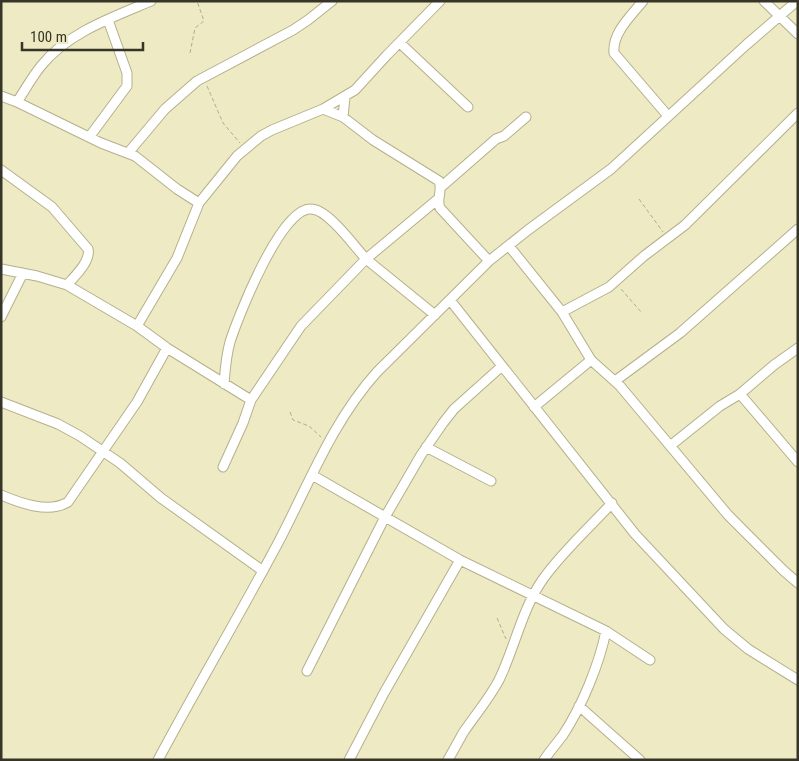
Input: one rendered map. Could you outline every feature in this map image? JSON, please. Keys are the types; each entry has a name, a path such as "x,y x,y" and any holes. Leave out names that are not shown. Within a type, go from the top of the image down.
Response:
{"street":[{"path":"17,102 41,66 70,39 134,5 151,1"},
{"path":"128,153 165,109 182,93 204,77 292,30 332,1"},
{"path":"136,326 177,258 199,203 237,156 261,136 323,110 365,81 440,1"},
{"path":"643,1 617,35 614,53 668,116"},
{"path":"764,1 798,34"},
{"path":"158,760 263,571 327,442 359,392 489,261 605,173 746,44 797,1"},
{"path":"90,136 128,82 127,73 108,20"},
{"path":"400,43 468,107"},
{"path":"1,96 128,153 144,162 177,189 199,203"},
{"path":"343,116 344,97"},
{"path":"323,110 343,116 374,140 439,181 441,187"},
{"path":"562,312 615,283 644,256 685,225 798,113"},
{"path":"489,261 440,208 438,198 441,187 496,139 504,136 526,117"},
{"path":"1,170 52,207 88,249 87,260 68,285"},
{"path":"223,467 251,400 301,326 366,260 438,198"},
{"path":"224,384 230,341 252,284 280,235 297,214 309,208 323,213 366,260 435,315"},
{"path":"615,381 680,333 798,230"},
{"path":"509,246 562,312 592,360 615,381 728,515 798,583"},
{"path":"1,268 68,285 251,400"},
{"path":"1,317 23,273"},
{"path":"450,300 635,534 724,629 748,649 798,680"},
{"path":"1,495 28,504 56,507 71,499 137,402 167,348"},
{"path":"670,446 798,348"},
{"path":"534,407 592,360"},
{"path":"307,671 385,517 426,447 454,409 502,366"},
{"path":"740,394 798,462"},
{"path":"1,402 58,424 102,451 128,469 161,498 263,571"},
{"path":"426,447 491,481"},
{"path":"312,475 460,560 606,631 650,660"},
{"path":"448,760 463,734 490,696 511,652 532,596 554,565 612,503"},
{"path":"350,760 384,693 460,560"},
{"path":"544,760 580,706 606,631"},
{"path":"580,706 640,760"}],"path":[{"path":"190,53 195,28 204,21 197,1"},
{"path":"204,77 223,123 246,149"},
{"path":"639,199 668,238"},
{"path":"615,283 642,313"},
{"path":"290,412 293,420 309,426 327,442"},
{"path":"497,618 511,652"}]}
